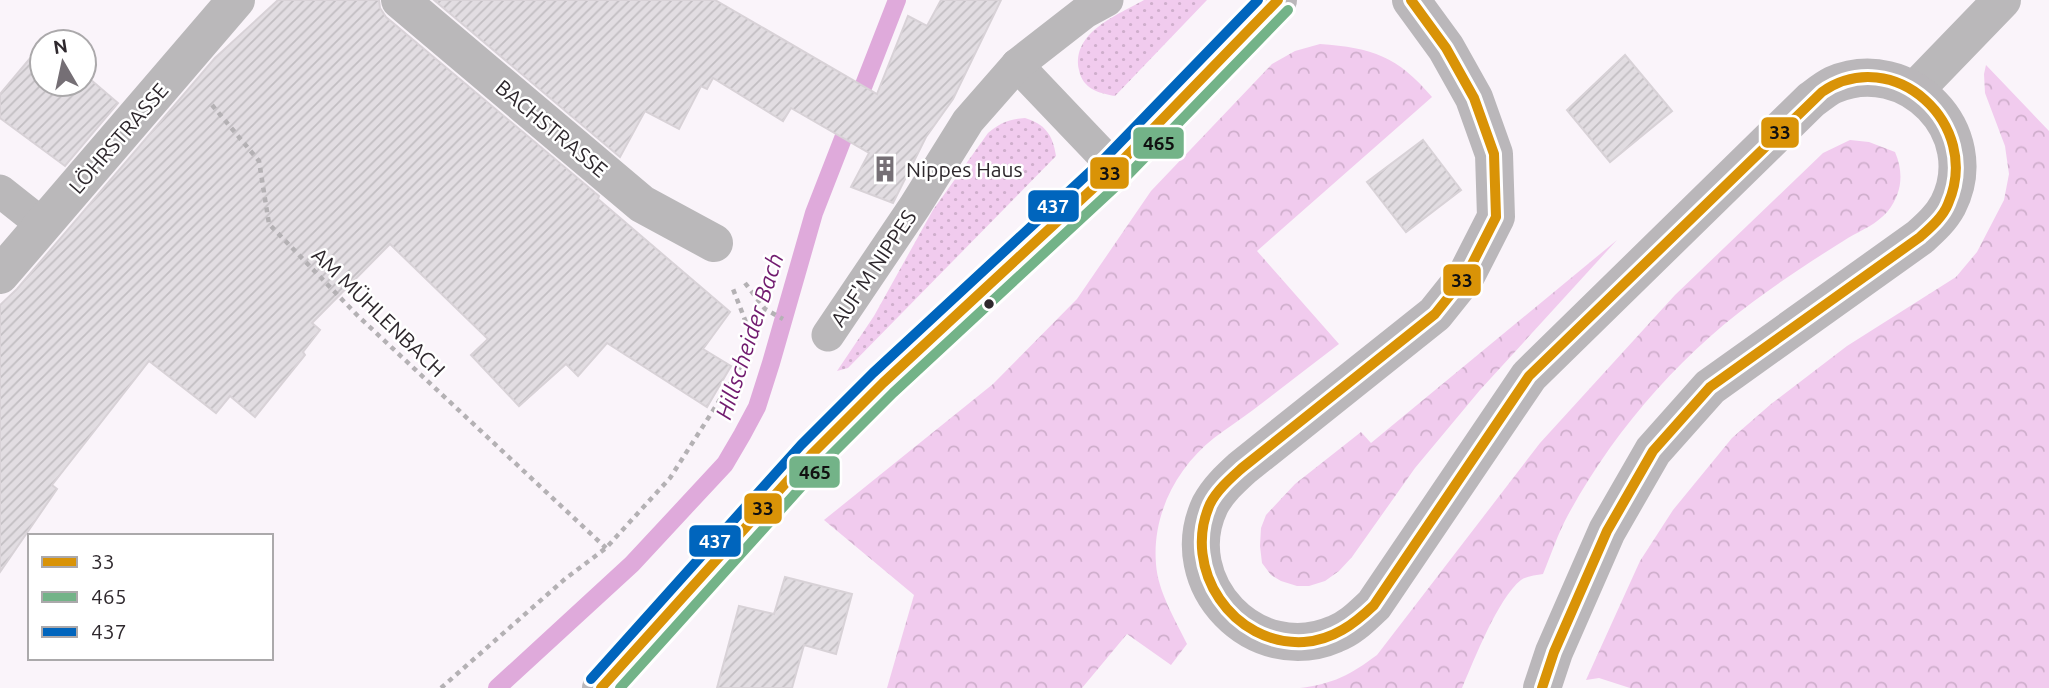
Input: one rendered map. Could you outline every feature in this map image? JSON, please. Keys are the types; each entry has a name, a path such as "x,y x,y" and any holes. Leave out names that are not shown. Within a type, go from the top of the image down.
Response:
{"street":[{"name":"LÖHRSTRASSE","path":"0,275 236,0"},
{"name":"BACHSTRASSE","path":"400,0 642,205 714,243"},
{"path":"609,685 829,437 981,290 1115,168 1278,0"},
{"path":"1411,0 1446,48 1474,98 1494,154 1496,217 1467,274 1435,314 1242,468 1224,485 1211,504 1202,529 1201,556 1210,587 1226,611 1251,631 1273,639 1296,642 1317,640 1336,634 1356,622 1374,605 1529,376 1811,100 1832,86 1852,79 1872,77 1893,81 1915,90 1933,106 1947,125 1956,150 1956,177 1948,203 1936,222 1920,237 1710,387 1653,451 1607,531 1554,652 1542,688"},
{"path":"1915,90 2002,0"}],"lane":[{"name":"AUF'M NIPPES","path":"828,335 915,206 968,121 1017,65 1084,12 1107,0"},
{"path":"1017,65 1115,168"},
{"path":"0,191 43,225"}],"path":[{"name":"AM MÜHLENBACH","path":"179,66 259,162 269,225 358,316 606,548"},
{"path":"441,688 565,579 606,548 670,478 737,373 749,349 747,325 714,243"}],"green space":[{"path":"1144,0 1207,0 1115,96 1092,89 1084,82 1079,70 1078,57 1082,45 1099,26"},
{"path":"1320,44 1355,48 1383,57 1407,72 1432,97 1257,251 1339,344 1200,450 1188,463 1169,494 1158,528 1157,574 1172,615 1187,644 1171,665 1127,634 1082,688 887,688 914,595 824,520 993,384 1077,299 1151,191 1272,64 1295,51"},
{"path":"1986,65 2049,131 2049,688 1630,688 1599,678 1586,680 1640,561 1673,510 1732,438 1771,404 1847,346 1956,277 1977,252 2004,200 2009,174 2005,146 1985,93"},
{"path":"1025,118 1047,131 1056,156 848,368 837,371 874,316 933,210 988,133 1005,122"},
{"path":"1850,140 1869,142 1895,152 1900,168 1900,183 1888,211 1738,313 1655,391 1587,482 1564,522 1543,574 1521,580 1504,601 1487,630 1462,688 1300,688 1341,678 1377,655 1540,443 1675,295 1823,153"},
{"path":"1617,240 1480,390 1415,468 1352,557 1339,571 1325,581 1309,586 1297,586 1271,575 1262,563 1261,528 1266,515 1295,484 1361,432 1371,443"}],"building":[{"path":"278,0 379,0 380,8 386,17 599,196 598,199 730,312 703,349 731,366 707,407 607,343 578,376 566,364 519,406 471,355 488,339 390,244 312,323 320,330 303,352 305,355 255,417 230,396 216,413 149,361 52,485 57,489 0,572 0,305 17,289 215,58"},
{"path":"434,0 715,0 877,94 908,16 927,26 941,0 1001,0 953,99 926,137 893,203 851,187 869,153 791,108 783,121 713,78 707,89 701,86 679,129 645,111 620,157"},
{"path":"1625,55 1672,111 1610,162 1567,110"},
{"path":"28,61 28,98 98,98 98,86 118,103 65,166 0,118 0,94"},
{"path":"1423,140 1461,190 1406,232 1367,182"},
{"path":"785,577 852,594 836,654 804,645 792,688 717,688 739,606 774,614"}],"waterway":[{"name":"Hillscheider Bach","path":"497,688 632,564 725,464 742,435 757,407 814,213 897,0"}],"transit line":[{"name":"437","path":"591,679 801,445 873,373 1105,158 1258,0"},
{"name":"33","path":"601,688 811,455 883,383 1115,168 1278,0"},
{"name":"33","path":"1411,0 1446,48 1474,98 1494,154 1496,217 1467,274 1435,314 1242,468 1220,489 1210,504 1203,529 1202,554 1208,577 1220,599 1235,617 1255,631 1278,640 1304,642 1324,638 1351,625 1374,605 1529,376 1822,92 1849,79 1877,78 1902,85 1925,100 1942,120 1953,146 1956,174 1948,204 1932,226 1710,387 1653,451 1607,531 1554,652 1542,688"},
{"name":"465","path":"620,688 821,465 893,393 1125,178 1288,10"}],"place":[{"name":"Nippes Haus","path":"885,169"}]}
